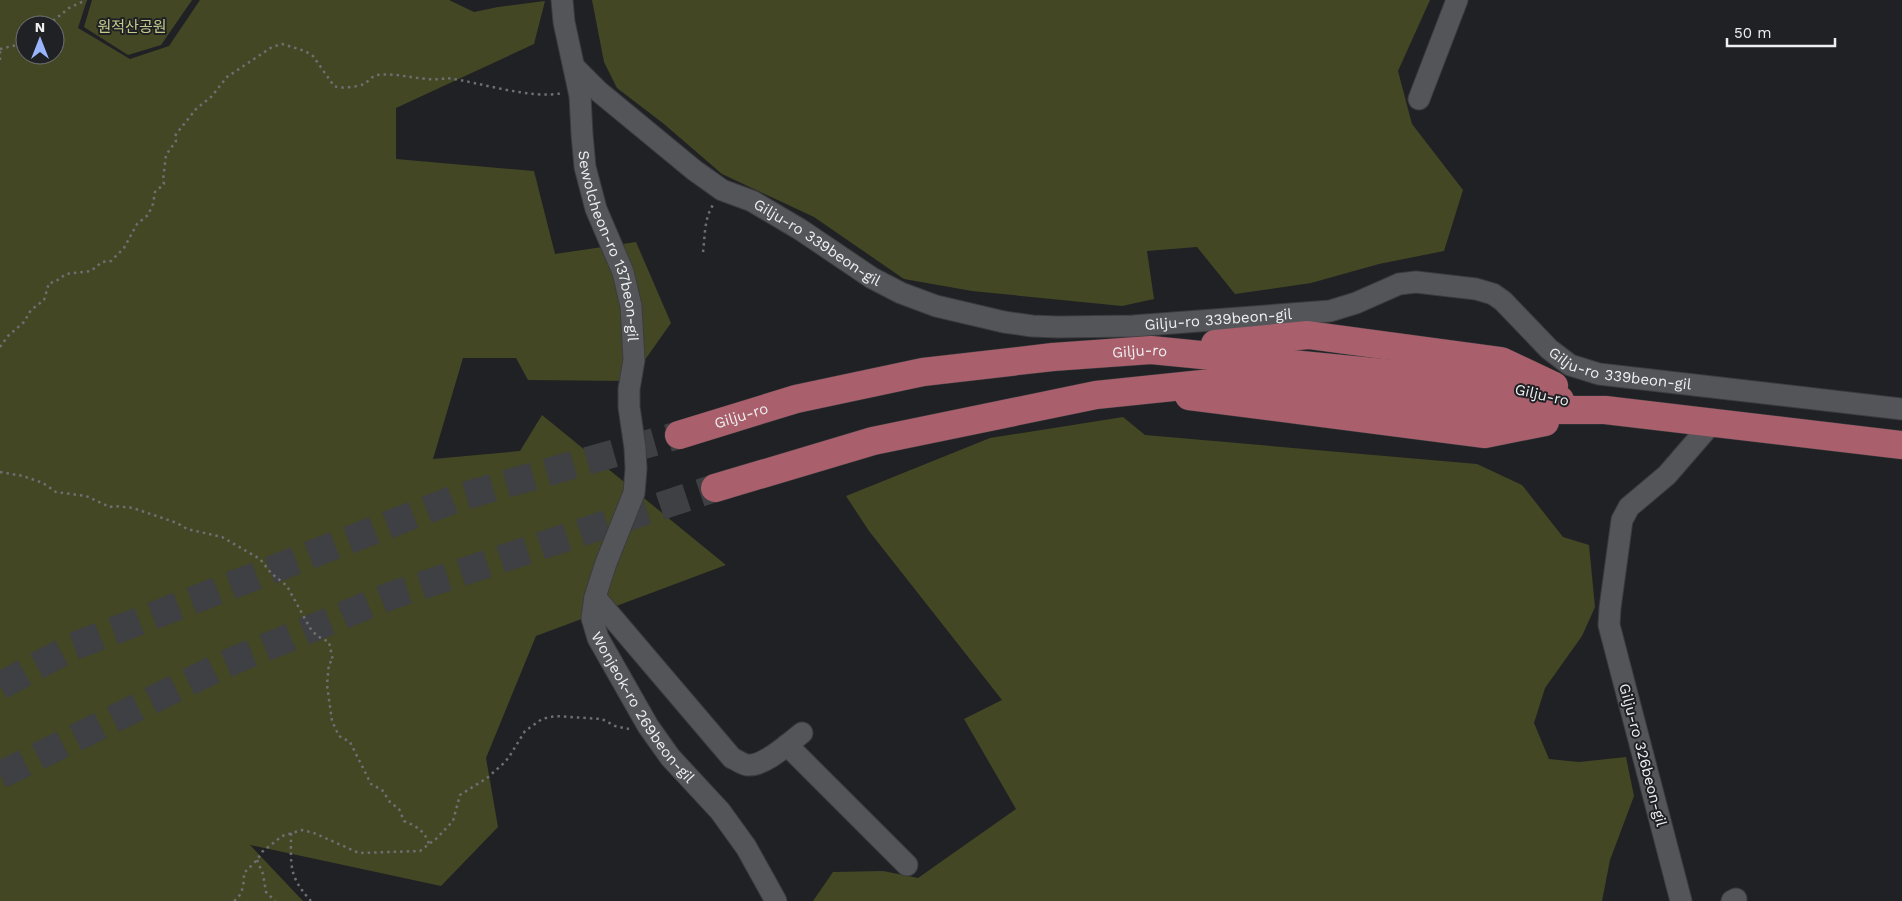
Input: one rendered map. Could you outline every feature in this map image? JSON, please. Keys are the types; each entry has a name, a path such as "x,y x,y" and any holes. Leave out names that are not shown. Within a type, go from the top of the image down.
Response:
{"main road":[{"name":"Gilju-ro","path":"679,435 796,399 923,372 1053,357 1308,335 1501,361 1605,410"},
{"path":"715,488 873,441 1096,396 1143,390 1485,434 1605,410 1902,445"}],"street":[{"name":"Sewolcheon-ro 137beon-gil","path":"562,0 564,22 580,96 587,176 596,209 623,272 631,306 634,360 629,389 629,407 635,448 634,493"},
{"path":"1419,99 1457,0"},
{"name":"Gilju-ro 339beon-gil","path":"576,77 597,90 694,170 722,190 752,202 801,230 872,278 901,293 936,306 1004,322 1032,326 1133,326 1330,311 1356,304 1399,284 1416,282 1476,289 1493,294 1503,301 1549,348 1570,365 1599,374 1902,410"},
{"name":"Gilju-ro 326beon-gil","path":"1681,901 1609,625 1610,608 1622,520 1629,508 1666,475 1712,423"},
{"name":"Wonjeok-ro 269beon-gil","path":"634,493 606,562 595,597 592,618 598,638 648,726 670,757 720,811 746,847 776,901"},
{"path":"595,597 732,758 744,765 755,765 795,739 907,865"}],"path":[{"path":"60,15 69,8 86,0"},
{"path":"0,347 8,336 24,322 31,310 44,300 49,283 55,282 66,274 91,271 102,262 112,261 124,248 137,224 148,215 153,204 154,192 164,184 162,180 166,155 176,141 175,136 177,133 196,109 211,97 227,77 272,47 282,44 305,51 312,56 334,86 339,88 363,84 375,75 420,78 434,81 447,78 534,93 556,94 576,77"},
{"path":"0,60 0,50 15,46"},
{"path":"704,252 705,232 711,209 718,200 731,193"},
{"path":"0,472 23,476 43,483 56,492 86,496 110,507 133,508 177,523 187,529 222,537 260,559 271,573 286,586 310,628 317,636 329,642 333,661 329,663 327,685 332,721 339,736 350,742 371,784 382,790 390,802 399,809 404,821 416,826 427,836 430,844"},
{"path":"234,901 239,898 244,885 244,873 262,852 282,836 302,830 314,833 359,853 420,851 430,844 453,821 460,795 487,778 509,757 525,731 542,719 555,716 602,719 615,726 631,729 648,726"},
{"path":"291,833 292,868 298,887 311,901"},
{"path":"257,860 263,874 266,892 274,901"}],"green space":[{"path":"0,0 87,0 78,28 130,59 169,46 200,0 449,0 474,12 545,1 534,44 396,108 396,159 534,171 555,254 636,242 671,323 630,381 528,380 516,358 463,358 433,459 520,451 542,415 726,565 536,636 486,758 498,827 441,886 250,845 303,901 0,901"},
{"name":"원적산공원","path":"92,0 192,0 161,45 128,55 84,27"},
{"path":"592,0 1430,0 1398,71 1412,124 1463,190 1444,251 1379,264 1311,283 1235,294 1197,247 1147,251 1154,299 1122,306 972,291 904,279 814,217 722,174 664,124 617,88 604,62"},
{"path":"1123,417 1145,435 1477,464 1522,485 1563,537 1589,545 1595,607 1582,636 1545,688 1534,723 1549,759 1579,762 1626,757 1634,796 1610,860 1602,901 813,901 833,872 883,871 918,878 1016,809 964,719 1002,700 869,531 846,496 990,438"}],"tunnel":[{"path":"0,686 72,647 460,497 679,435"},
{"path":"0,775 223,665 390,596 715,488"}]}
